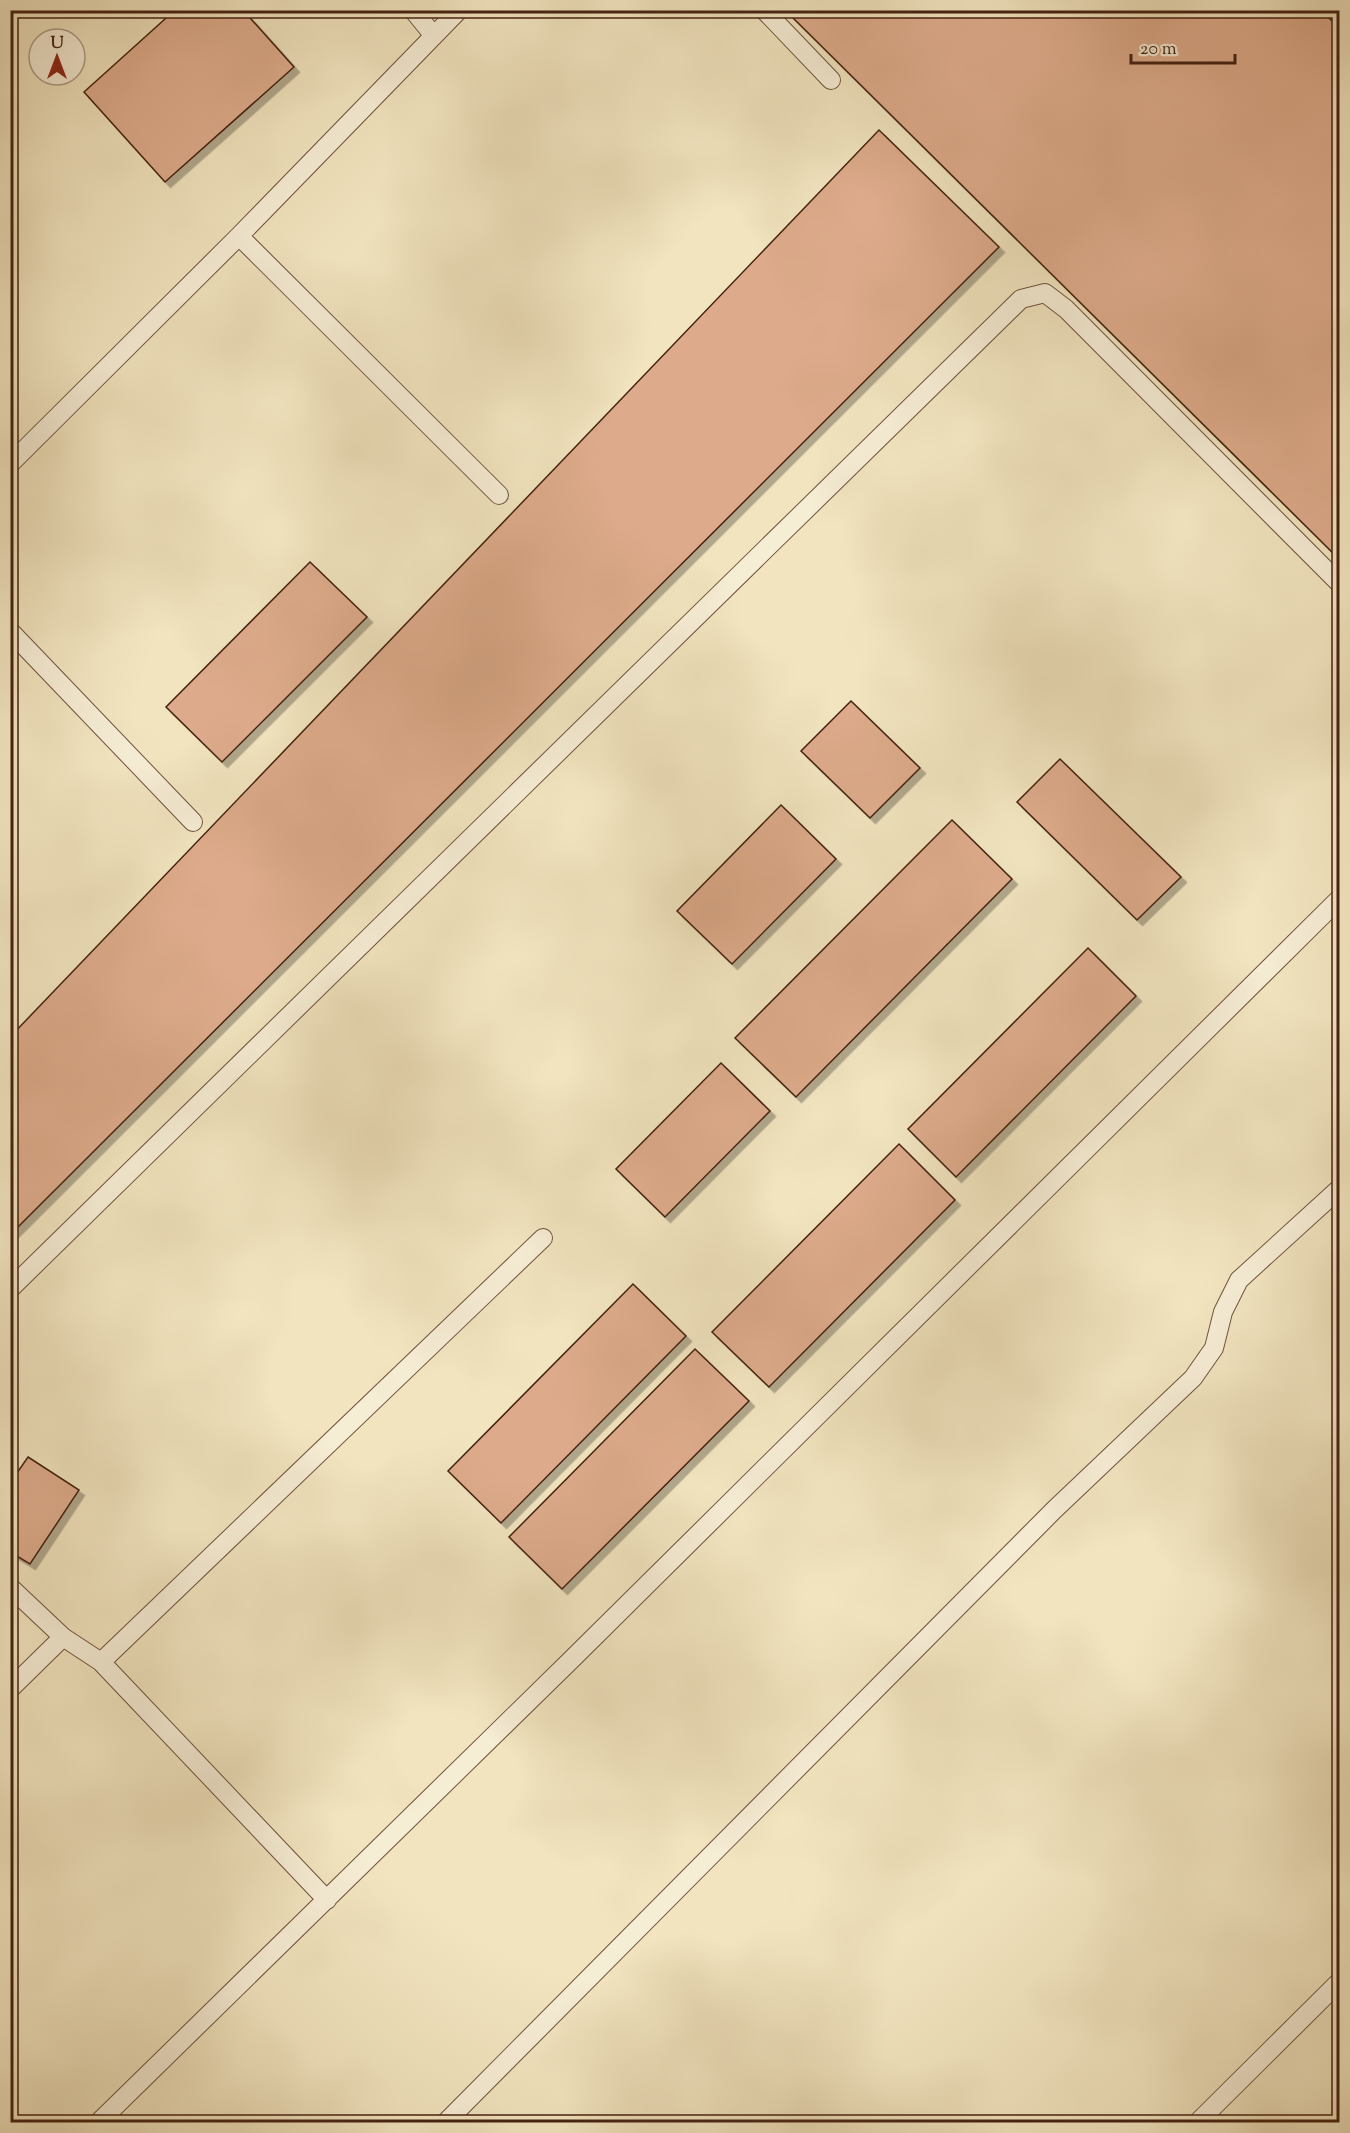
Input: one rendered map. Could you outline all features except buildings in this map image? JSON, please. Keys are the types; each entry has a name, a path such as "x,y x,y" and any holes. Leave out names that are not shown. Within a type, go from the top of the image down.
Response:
{"lane":[{"path":"412,10 435,36"},
{"path":"10,464 239,236 459,10"},
{"path":"764,10 831,80"},
{"path":"239,236 499,495"},
{"path":"10,1289 1021,299 1045,293 1066,309 1340,584"},
{"path":"10,631 193,822"},
{"path":"99,2122 327,1900 1340,898"},
{"path":"446,2122 1054,1510 1192,1378 1214,1348 1223,1312 1239,1280 1340,1188"},
{"path":"101,1662 543,1238"},
{"path":"10,1587 63,1636 101,1662 327,1900"},
{"path":"10,1689 63,1636"},
{"path":"1198,2122 1340,1981"}]}
